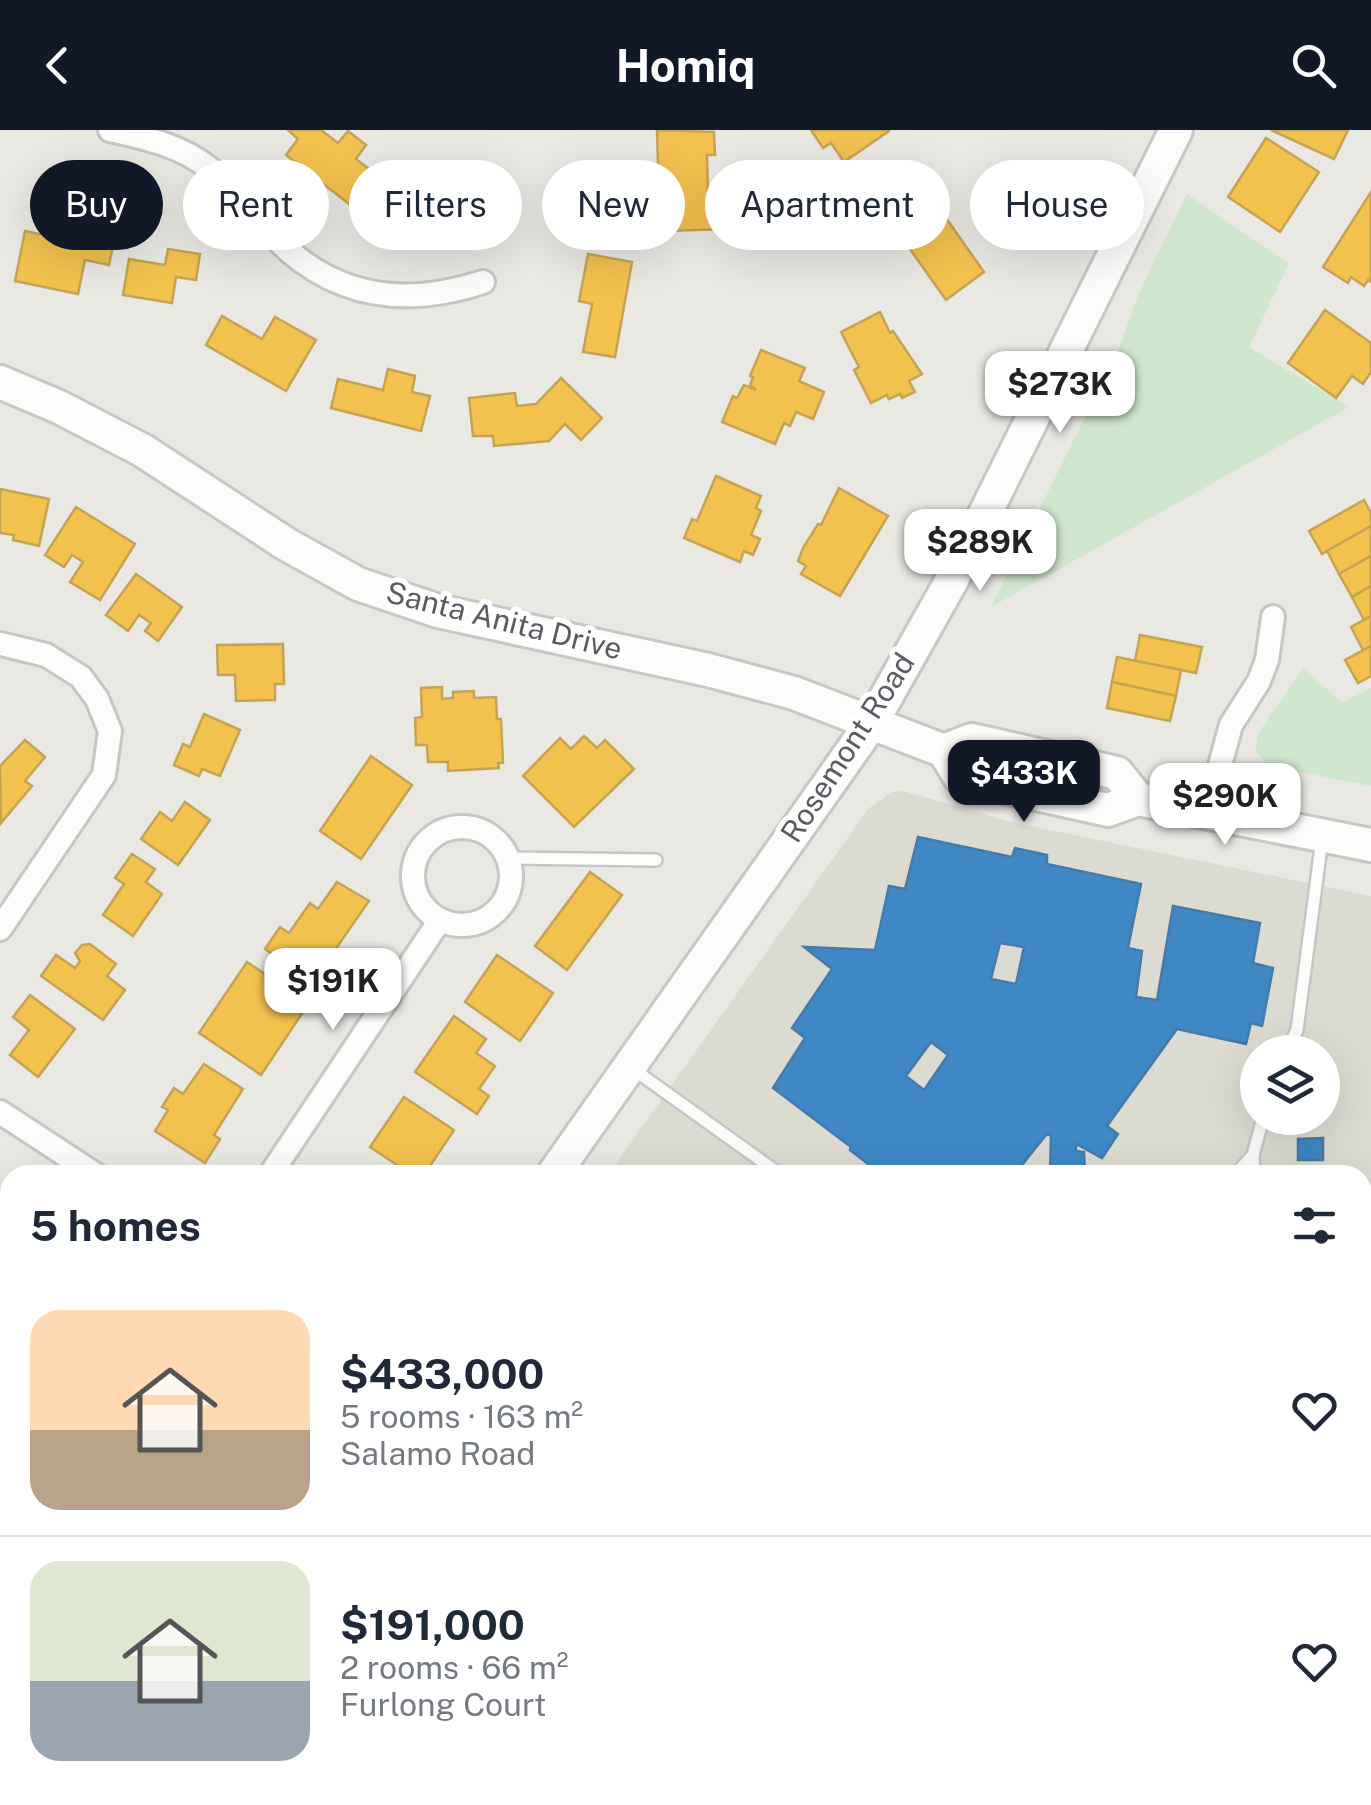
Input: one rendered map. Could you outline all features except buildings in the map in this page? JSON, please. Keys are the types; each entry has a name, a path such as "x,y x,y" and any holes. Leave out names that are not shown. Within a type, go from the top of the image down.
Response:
{"main road":[{"name":"Rosemont Road","path":"563,1165 871,724 954,578 1176,130"},
{"name":"Santa Anita Drive","path":"0,382 131,444 312,560 358,584 438,611 794,693 944,751 960,777 1008,790 1108,810 1138,799 1207,812"},
{"path":"1207,812 1371,845"}],"street":[{"path":"110,130 156,140 208,167 289,251 345,286 416,296 444,295 483,282"},
{"path":"1207,812 1231,725 1268,660 1273,617"},
{"path":"0,928 104,775 110,731 81,676 46,655 1,644"},
{"path":"464,827 484,832 508,858 511,881 500,909 477,923 463,926 440,920 426,909 414,879 416,861 437,833 464,827"},
{"path":"277,1165 440,920"},
{"path":"0,1112 81,1165"}],"lane":[{"path":"1294,1035 1322,835"},
{"path":"508,858 656,860"},
{"path":"629,1066 767,1165"},
{"path":"1254,1165 1258,1135"},
{"path":"1244,1165 1253,1154"}],"shaded area":[{"path":"903,791 1011,822 1371,896 1371,1165 615,1165 869,808 892,792"}],"green space":[{"path":"1187,194 1289,264 1249,347 1349,407 991,607 1117,353 1139,293"},
{"path":"1303,668 1342,703 1371,688 1371,786 1269,766 1255,751 1259,732"}]}
